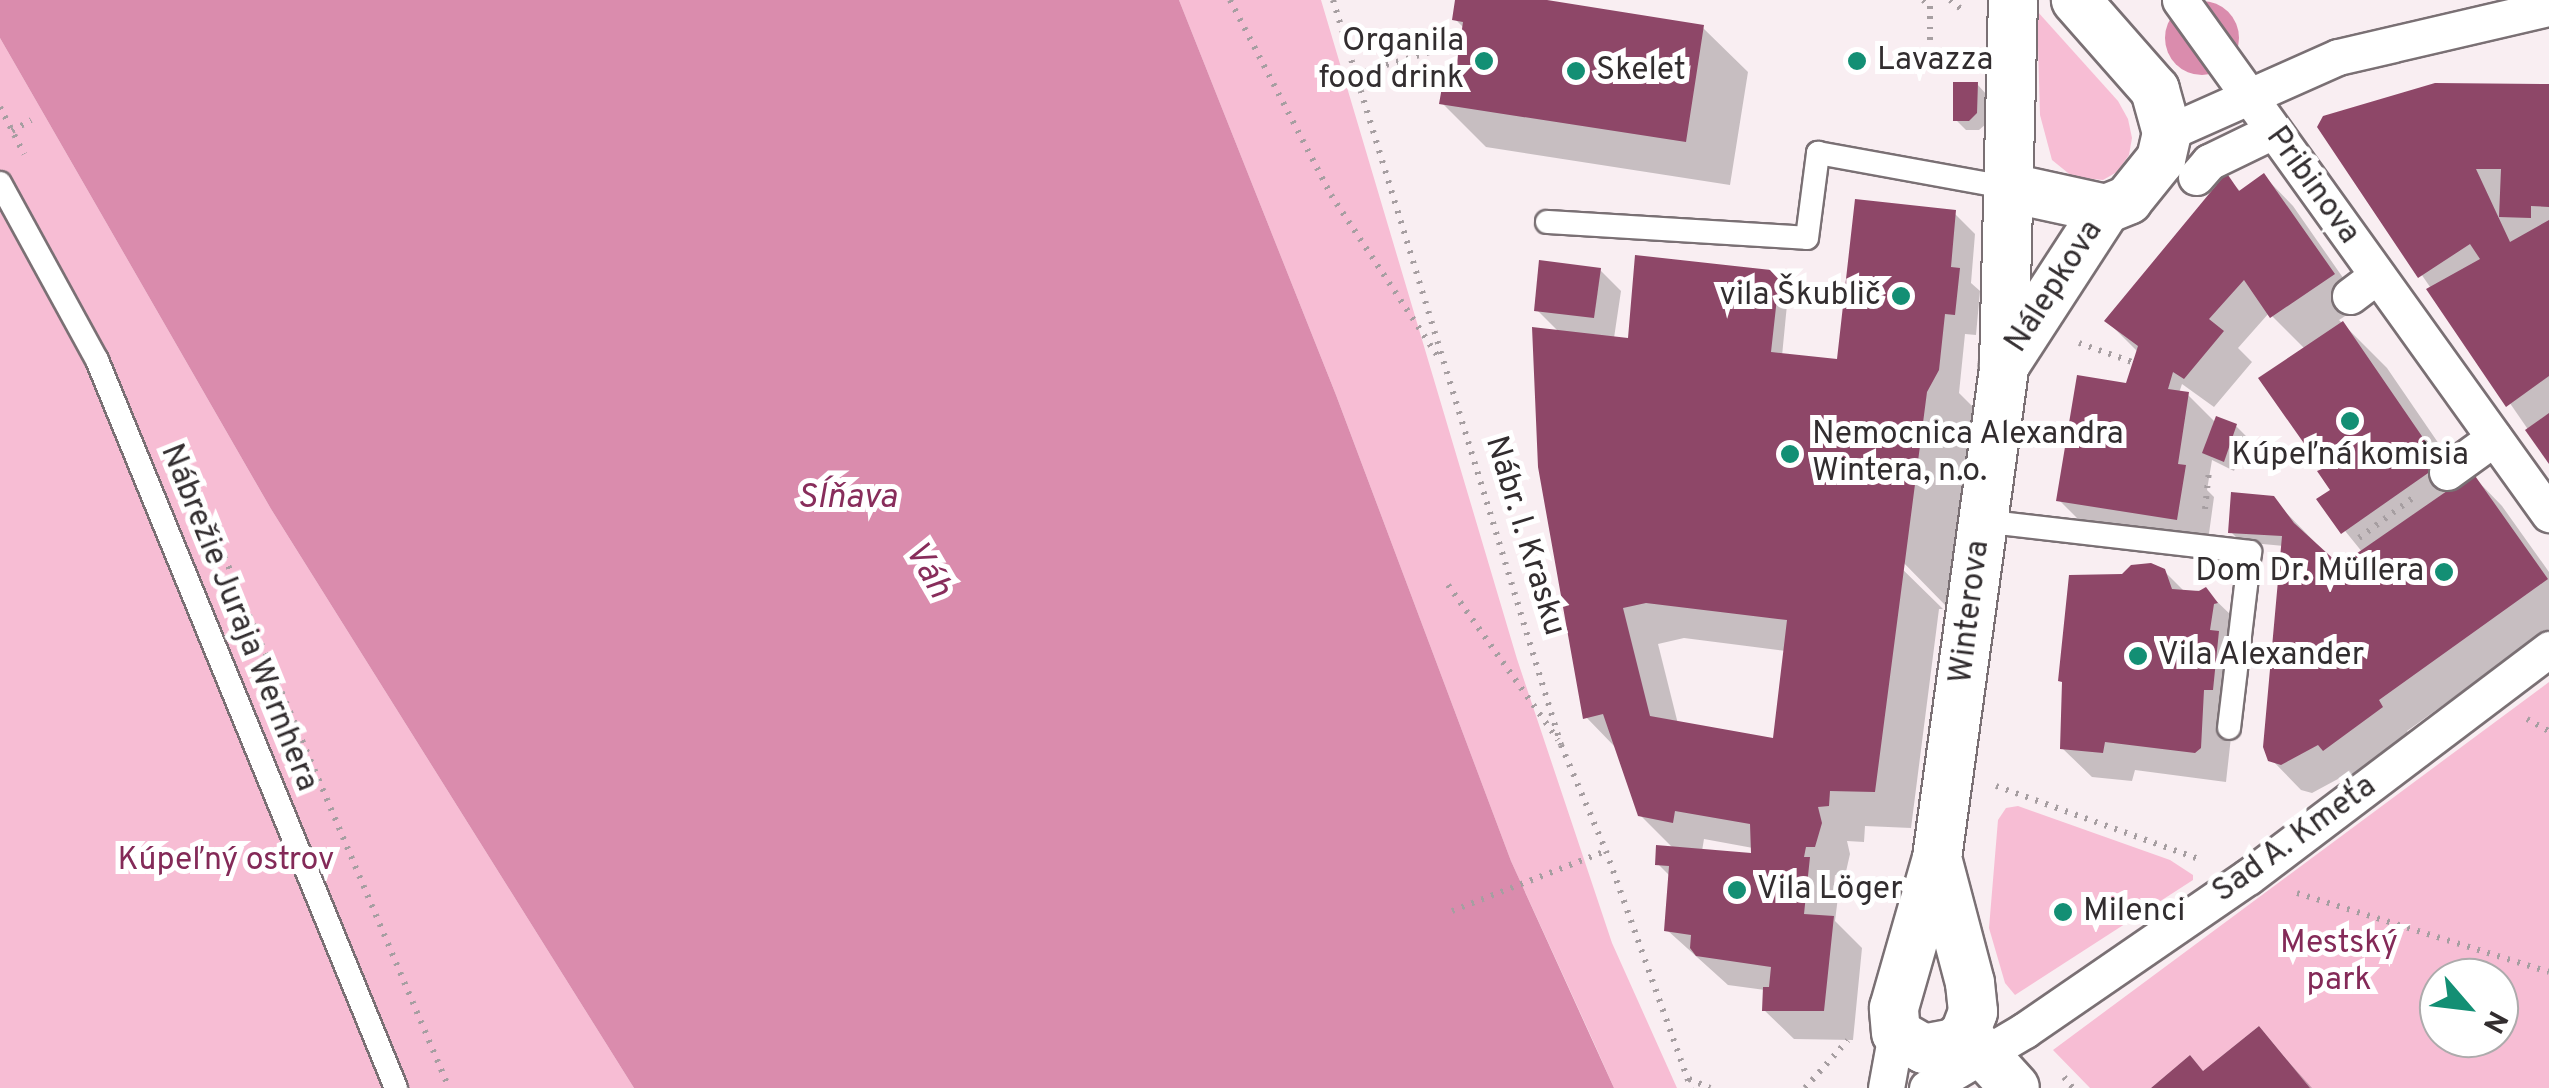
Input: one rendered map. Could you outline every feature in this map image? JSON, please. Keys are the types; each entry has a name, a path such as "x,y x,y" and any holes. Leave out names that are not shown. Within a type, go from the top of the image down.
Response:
{"street":[{"name":"Nálepkova","path":"2004,366 2013,0"},
{"path":"2076,0 2155,90 2166,134 2237,81 2549,8"},
{"name":"Pribinova","path":"2181,0 2273,131 2364,286 2494,438 2549,514"},
{"path":"2196,177 2209,162 2273,131"},
{"name":"Nálepkova","path":"2010,188 2106,209 2128,200 2147,182 2161,159 2166,134"},
{"name":"Nálepkova","path":"2004,366 2106,209"},
{"name":"Winterova","path":"1896,1033 1894,1008 1937,858 2004,366"},
{"path":"2447,472 2494,438"},
{"name":"Sad A. Kmeťa","path":"1927,1088 1988,1058 2248,876 2549,648"},
{"name":"Winterova","path":"1937,858 1970,983 1972,1012 1988,1058"},
{"path":"1886,1088 1896,1033 1924,1049 1954,1043 1988,1058"}],"lane":[{"path":"1547,222 1807,238 1818,154 2010,188"},
{"name":"Nábrežie Juraja Wernhera","path":"0,183 97,360 396,1088"},
{"path":"1982,521 2250,552 2229,728"}],"path":[{"path":"1230,0 1331,195 1447,370"},
{"name":"Nábr. I. Krasku","path":"1334,0 1562,745 1606,851 1691,1088"},
{"path":"1923,0 1932,3 1930,79"},
{"path":"1356,74 1460,42"},
{"path":"12,131 31,120"},
{"path":"2083,327 2073,341 2132,362"},
{"path":"2359,538 2447,472"},
{"path":"1448,586 1562,745"},
{"path":"1990,804 1992,785 2248,876 2549,972"},
{"path":"1452,911 1606,851"},
{"path":"1688,1078 1710,1088"}],"green space":[{"path":"1179,0 1321,0 1517,659 1612,943 1677,1088 1614,1088 1511,861 1336,395"},
{"path":"2037,11 2118,101 2128,119 2132,138 2129,155 2117,172 2103,180 2073,177 2052,160 2040,115"},
{"name":"Kúpeľný ostrov","path":"0,38 271,509 634,1088 0,1088"},
{"name":"Mestský park","path":"2549,682 2549,1088 2310,1088 2259,1026 2203,1071 2190,1055 2151,1088 2090,1088 2053,1050"},
{"path":"2018,806 2170,860 2193,875 2193,880 2015,995 2005,983 1989,928 1998,820 2006,808"}],"water":[{"name":"Sĺňava","path":"0,0 1179,0 1336,395 1511,861 1614,1088 634,1088 271,509 0,38"},
{"path":"2202,1 2228,12 2239,38 2228,64 2202,75 2176,64 2165,38 2176,12"}],"building":[{"name":"Skelet","path":"1455,0 1547,0 1704,25 1686,142 1439,104 1445,70 1455,72 1460,43 1463,22 1452,20"},
{"path":"1953,82 1978,82 1977,113 1969,121 1953,121"},
{"path":"2435,83 2549,84 2549,207 2531,206 2531,218 2499,217 2501,169 2476,169 2510,242 2549,220 2549,376 2506,407 2426,289 2480,259 2470,244 2418,278 2317,127 2323,116"},
{"path":"2264,173 2335,274 2270,318 2244,280 2209,319 2224,331 2184,379 2173,372 2168,389 2189,392 2178,464 2186,465 2177,520 2056,501 2077,375 2126,383 2138,346 2104,321 2223,177 2228,175 2239,191"},
{"path":"1855,199 1956,210 1951,267 1960,268 1955,315 1945,314 1939,370 1927,392 1875,792 1830,791 1829,806 1818,807 1822,823 1815,847 1806,847 1804,857 1810,857 1804,914 1834,916 1824,1011 1762,1011 1763,987 1769,987 1771,967 1696,956 1690,948 1691,935 1664,931 1669,866 1655,865 1656,845 1751,853 1750,824 1675,811 1673,823 1638,816 1603,714 1583,719 1538,467 1532,327 1628,338 1635,255 1780,271 1771,352 1837,359","holes":["1646,603 1787,620 1773,738 1650,716 1623,608"]},
{"path":"1539,260 1601,268 1594,318 1534,311"},
{"name":"Kúpeľná komisia","path":"2343,321 2441,464 2341,534 2316,499 2330,490 2317,471 2322,469 2258,378"},
{"path":"2549,413 2549,464 2525,430"},
{"path":"2216,416 2237,424 2224,462 2202,453"},
{"path":"2473,473 2548,579 2379,700 2383,707 2323,751 2318,745 2281,765 2268,761 2263,747 2282,536 2228,533 2231,492 2274,496 2294,523 2340,565"},
{"name":"Vila Alexander","path":"2151,563 2165,569 2172,589 2199,591 2206,587 2218,603 2214,604 2210,630 2219,631 2213,690 2204,690 2201,748 2195,753 2105,742 2103,753 2060,749 2062,682 2058,681 2069,575 2122,574 2131,565"},
{"path":"2259,1026 2310,1088 2151,1088 2190,1055 2203,1071"}],"place":[{"name":"Organila food drink","path":"1484,61"},
{"name":"Lavazza","path":"1857,61"},
{"name":"Skelet","path":"1576,71"},
{"name":"vila Škublič","path":"1901,296"},
{"name":"Kúpeľná komisia","path":"2350,421"},
{"name":"Nemocnica Alexandra Wintera, n.o.","path":"1790,454"},
{"name":"Dom Dr. Müllera","path":"2444,572"},
{"name":"Vila Alexander","path":"2138,656"},
{"name":"Vila Löger","path":"1737,890"},
{"name":"Milenci","path":"2063,912"}],"water label":[{"name":"Váh","path":"927,570"}]}
